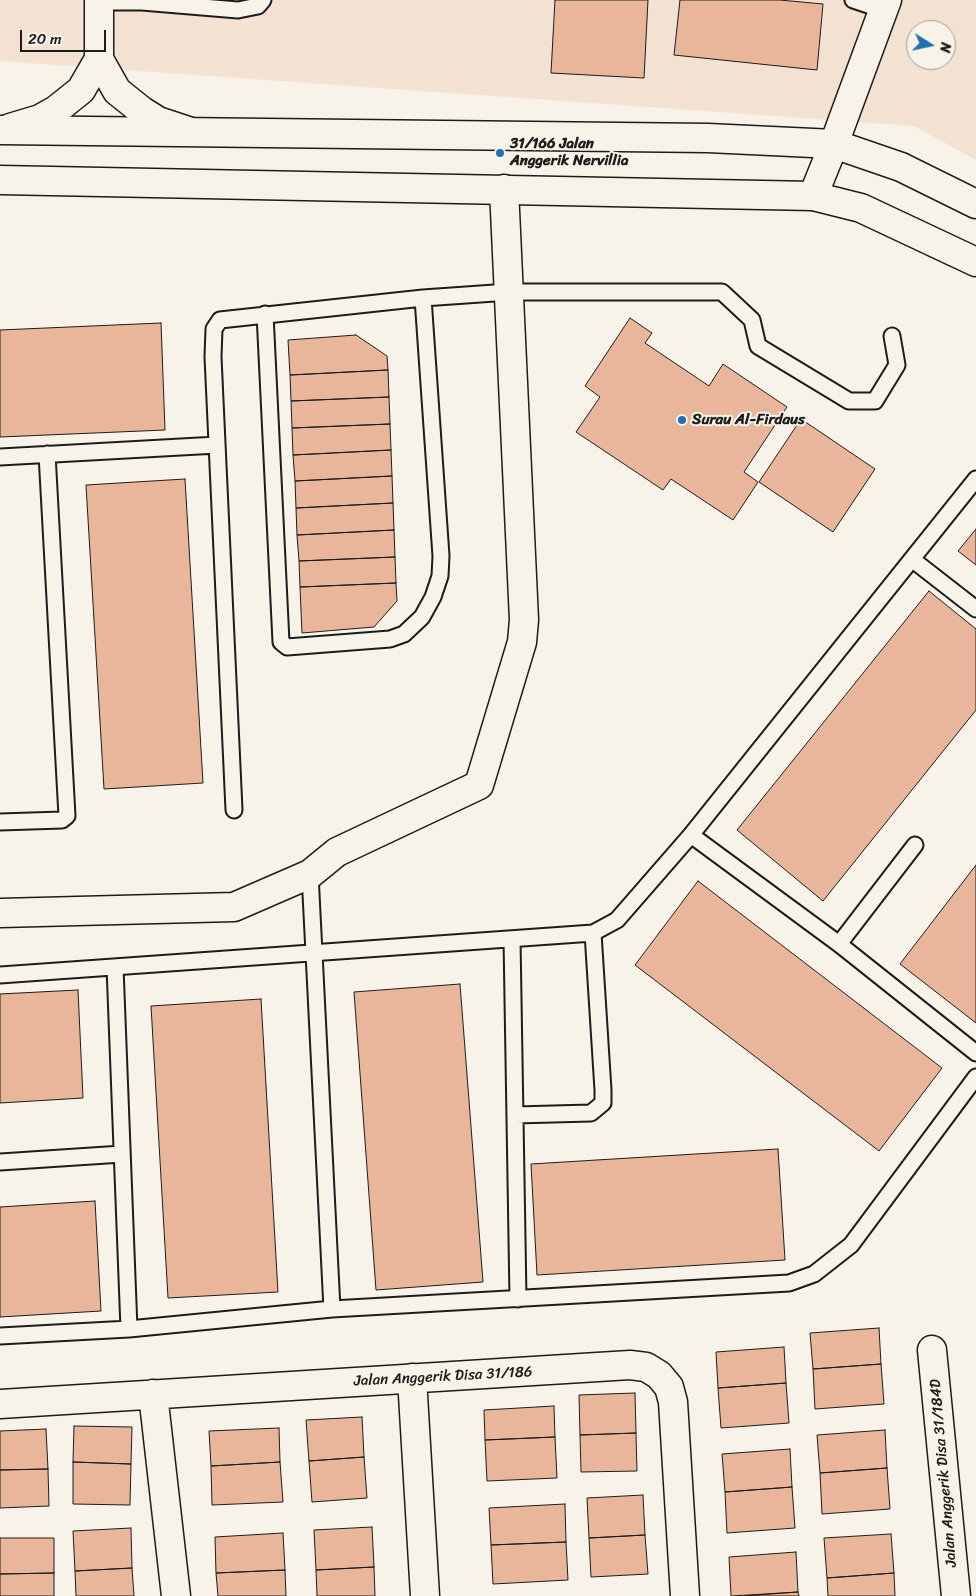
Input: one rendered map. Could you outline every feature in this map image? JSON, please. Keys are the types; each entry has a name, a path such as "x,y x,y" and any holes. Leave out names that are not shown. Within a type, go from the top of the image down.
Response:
{"street":[{"path":"2,130 40,119 56,110 81,90 99,59 99,1"},
{"path":"813,196 885,5"},
{"path":"99,59 117,90 142,111 158,121 194,133"},
{"path":"2,130 708,138 834,144 900,166 976,204"},
{"path":"0,180 813,196 861,208 976,262"},
{"path":"0,913 234,908 310,874 337,852 480,785 522,642 524,620 504,189"},
{"name":"Jalan Anggerik Disa 31/184D","path":"932,1350 956,1596"},
{"name":"Jalan Anggerik Disa 31/186","path":"0,1404 630,1365 646,1367 660,1375 669,1387 673,1402 685,1596"},
{"path":"412,1378 425,1596"},
{"path":"153,1394 176,1596"}],"lane":[{"path":"99,1 142,2 238,10 258,6 263,0"},
{"path":"852,0 885,5"},
{"path":"234,810 213,357 214,328 220,320 423,298 509,292 722,292 752,320 758,346 849,401 875,401 897,366 892,336"},
{"path":"266,314 281,642 287,647 390,639 404,634 422,617 433,597 440,576 441,556 423,298"},
{"path":"0,457 217,445"},
{"path":"0,822 62,820 68,816 47,454"},
{"path":"0,975 593,933 617,920 691,835 976,479"},
{"path":"913,560 976,609"},
{"path":"691,835 839,944 976,1053"},
{"path":"839,944 915,845"},
{"path":"310,874 332,1310"},
{"path":"515,1115 591,1113 603,1103 593,933"},
{"path":"512,939 518,1298"},
{"path":"115,967 129,1329"},
{"path":"0,1336 129,1329 332,1310 789,1283 814,1274 851,1244 976,1077"},
{"path":"0,1162 122,1154"}],"shaded area":[{"path":"0,0 976,0 976,160 914,126 0,61"}],"building":[{"path":"555,0 648,0 644,78 551,73"},
{"path":"680,0 780,0 823,4 817,70 674,55"},
{"name":"Surau Al-Firdaus","path":"630,318 652,333 645,343 709,386 723,364 787,407 744,472 758,482 733,520 671,479 663,490 576,432 600,397 585,386"},
{"path":"161,323 165,430 0,437 0,330"},
{"path":"356,335 387,356 388,370 290,375 288,340"},
{"path":"388,370 389,397 291,401 290,375"},
{"path":"389,397 390,424 292,428 291,401"},
{"path":"801,419 875,469 833,532 759,482"},
{"path":"390,424 391,450 293,455 292,428"},
{"path":"391,450 392,476 295,481 293,455"},
{"path":"392,476 393,503 296,508 295,481"},
{"path":"185,479 203,783 104,789 86,485"},
{"path":"393,503 394,530 297,535 296,508"},
{"path":"976,529 976,565 958,551"},
{"path":"394,530 395,557 299,561 297,535"},
{"path":"395,557 396,583 300,587 299,561"},
{"path":"396,583 397,601 374,627 302,633 300,587"},
{"path":"929,591 976,629 976,710 823,901 737,830"},
{"path":"976,865 976,1023 900,964"},
{"path":"698,881 942,1068 879,1151 635,965"},
{"path":"460,984 483,1282 376,1290 354,992"},
{"path":"78,990 83,1098 0,1103 0,994"},
{"path":"261,999 278,1292 168,1298 151,1006"},
{"path":"778,1149 785,1260 537,1275 531,1164"},
{"path":"95,1201 101,1311 0,1317 0,1207"},
{"path":"879,1328 881,1364 813,1369 810,1333"},
{"path":"784,1347 786,1383 718,1388 716,1352"},
{"path":"881,1364 884,1404 815,1409 813,1369"},
{"path":"786,1383 789,1423 721,1428 718,1388"},
{"path":"635,1393 636,1433 580,1435 579,1395"},
{"path":"554,1406 555,1437 485,1440 484,1410"},
{"path":"362,1417 364,1457 309,1461 306,1420"},
{"path":"74,1426 132,1427 131,1464 73,1462"},
{"path":"279,1428 280,1462 211,1466 209,1431"},
{"path":"46,1429 48,1469 0,1470 0,1431"},
{"path":"885,1430 887,1468 820,1473 817,1435"},
{"path":"636,1433 637,1471 581,1472 580,1435"},
{"path":"555,1437 557,1478 487,1481 485,1440"},
{"path":"790,1449 792,1487 725,1492 722,1454"},
{"path":"364,1457 367,1498 312,1502 309,1461"},
{"path":"73,1462 131,1464 130,1505 73,1504"},
{"path":"280,1462 283,1502 212,1505 211,1466"},
{"path":"887,1468 890,1509 822,1514 820,1473"},
{"path":"48,1469 49,1506 0,1508 0,1470"},
{"path":"792,1487 795,1528 727,1533 725,1492"},
{"path":"643,1495 645,1535 589,1538 587,1498"},
{"path":"565,1504 566,1542 491,1545 489,1508"},
{"path":"372,1527 374,1567 316,1570 314,1530"},
{"path":"131,1528 132,1568 75,1571 73,1531"},
{"path":"283,1533 285,1570 216,1573 215,1537"},
{"path":"891,1534 894,1573 827,1578 824,1538"},
{"path":"645,1535 648,1574 591,1577 589,1538"},
{"path":"0,1538 54,1538 54,1573 0,1574"},
{"path":"566,1542 568,1580 493,1584 491,1545"},
{"path":"796,1552 798,1592 731,1596 729,1557"},
{"path":"374,1567 375,1596 317,1596 316,1570"},
{"path":"132,1568 134,1596 76,1596 75,1571"},
{"path":"285,1570 286,1596 218,1596 216,1573"},
{"path":"54,1573 54,1596 0,1596 0,1574"},
{"path":"894,1573 895,1596 828,1596 827,1578"},
{"path":"798,1592 799,1596 744,1596"}],"place":[{"name":"31/166 Jalan Anggerik Nervillia","path":"500,153"},
{"name":"Surau Al-Firdaus","path":"682,420"}]}
